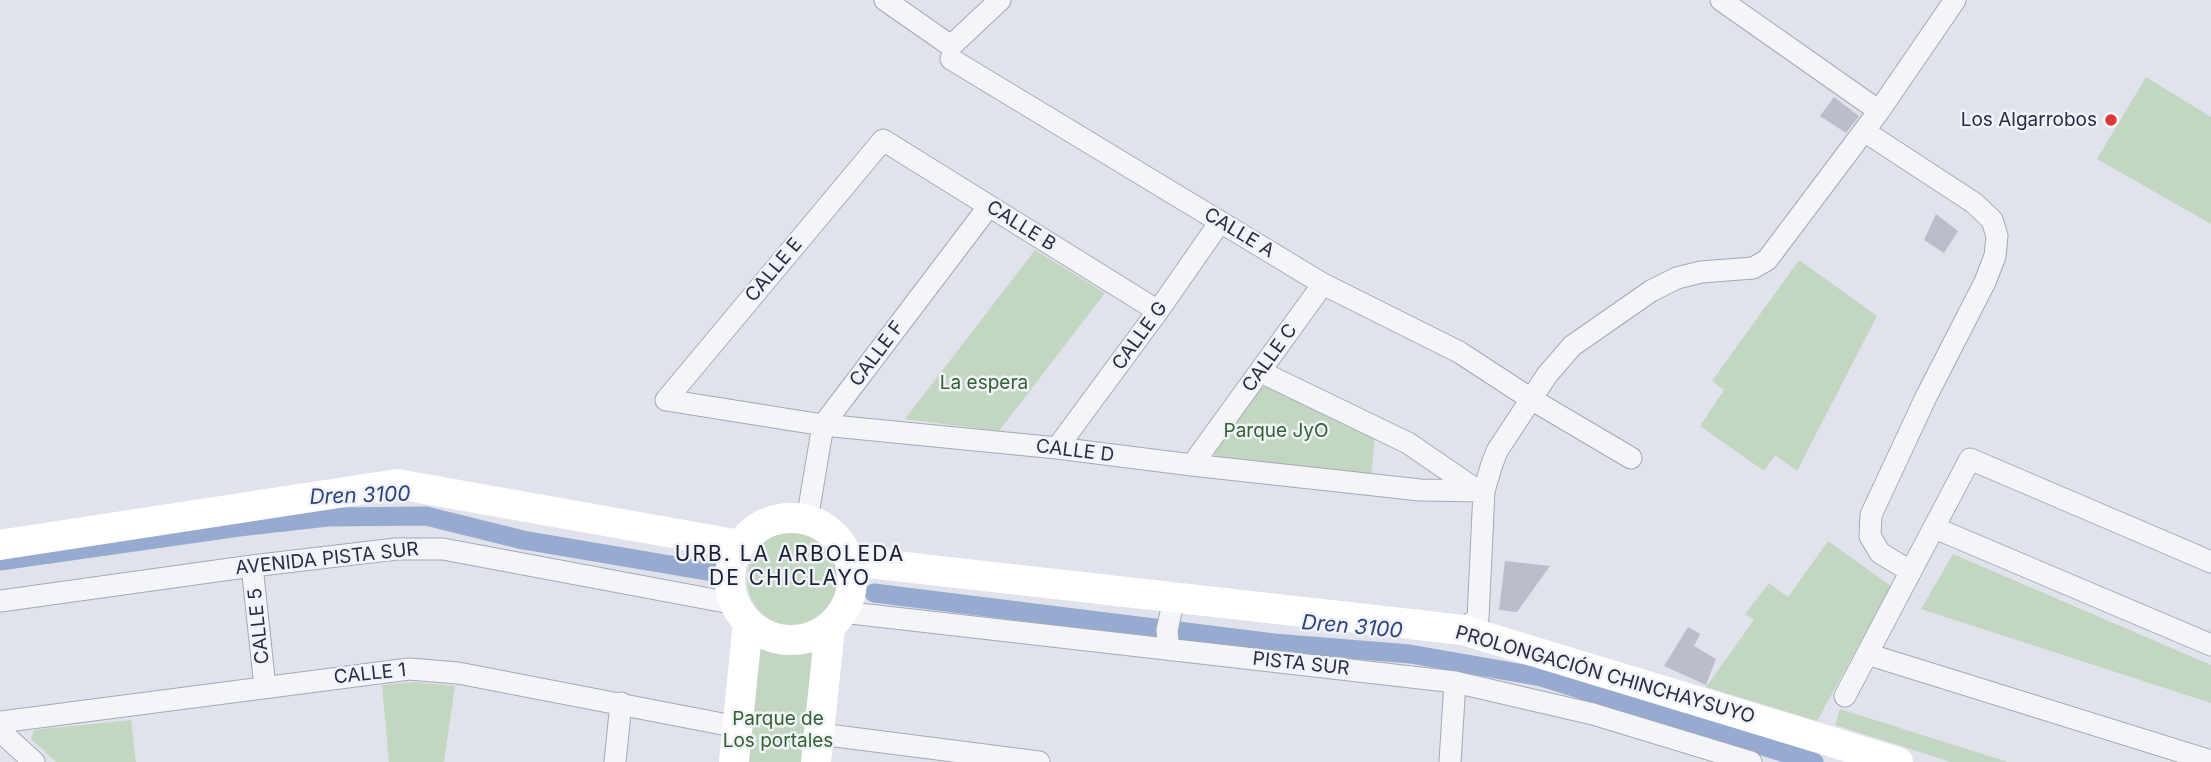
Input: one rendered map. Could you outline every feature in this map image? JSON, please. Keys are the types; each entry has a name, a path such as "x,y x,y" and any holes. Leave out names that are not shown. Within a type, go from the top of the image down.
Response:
{"street":[{"path":"885,0 951,46 1000,0"},
{"path":"1721,0 1748,8 1879,111"},
{"path":"1463,630 1478,618 1481,491 1497,452 1547,375 1572,346 1651,291 1677,278 1700,272 1753,268 1767,260 1879,111 1955,0"},
{"name":"CALLE A","path":"951,59 1323,284 1459,352 1531,399 1631,458"},
{"path":"1864,131 1974,203 1992,220 1997,236 1995,256 1985,282 1926,397 1871,515 1870,536 1880,552 1910,571"},
{"name":"CALLE B","path":"883,141 1158,311"},
{"name":"CALLE E","path":"666,400 883,141"},
{"name":"CALLE F","path":"807,520 823,425 989,206"},
{"name":"CALLE G","path":"1057,448 1220,222"},
{"name":"CALLE C","path":"1192,465 1323,284"},
{"path":"1261,372 1408,443 1481,491"},
{"name":"CALLE D","path":"666,400 823,425 1057,448 1420,490 1481,491"},
{"path":"1420,490 1428,479 1433,458"},
{"path":"1845,696 1970,459 2211,562"},
{"path":"0,545 397,484 740,545"},
{"path":"788,518 807,520 824,528 838,541 848,557 852,576 850,595 836,619 815,636 797,640 779,639 762,633 742,613 730,585 732,564 740,545 753,531 769,522 788,518"},
{"path":"1935,528 2211,645"},
{"name":"AVENIDA PISTA SUR","path":"0,601 396,549 443,549 742,613"},
{"name":"PROLONGACIÓN CHINCHAYSUYO","path":"848,557 869,563 1175,603 1463,630 1898,762"},
{"name":"CALLE 5","path":"252,566 265,687"},
{"path":"1170,646 1168,619 1175,603"},
{"path":"734,762 738,727 742,613"},
{"path":"836,619 818,748 1040,762"},
{"name":"PISTA SUR","path":"836,619 1170,646 1455,682 1593,714 1751,762"},
{"path":"1867,654 2211,761"},
{"name":"CALLE 1","path":"0,723 395,671 432,670 621,703 738,727"},
{"path":"1450,762 1455,682"},
{"path":"615,762 621,703"},
{"path":"0,731 34,762"}],"green space":[{"path":"2146,77 2211,117 2211,224 2097,159"},
{"name":"La espera","path":"1035,250 1105,293 999,431 905,419"},
{"path":"1799,260 1877,316 1797,471 1775,455 1764,471 1700,426 1724,390 1712,381"},
{"name":"Parque JyO","path":"1268,386 1375,437 1371,478 1221,462 1215,456 1214,448 1259,387"},
{"path":"795,531 813,534 829,545 840,561 843,579 840,597 829,613 813,624 795,627 777,624 761,613 750,597 747,579 750,561 761,545 777,534"},
{"path":"1828,541 1891,586 1817,721 1706,687 1754,620 1745,614 1769,583 1788,597"},
{"path":"1953,554 2211,665 2211,703 1921,609"},
{"name":"Parque de Los portales","path":"757,638 785,648 802,648 818,643 805,762 744,762"},
{"path":"415,682 455,686 444,762 389,762 382,685"},
{"path":"1840,709 2008,762 1951,762 1835,725"},
{"path":"131,720 136,762 56,762 31,739 34,730"}],"building":[{"path":"1834,97 1859,116 1846,133 1820,116"},
{"path":"1936,214 1958,231 1944,253 1924,240"},
{"path":"1505,561 1550,566 1517,612 1499,610"},
{"path":"1688,627 1700,634 1694,646 1716,659 1706,685 1664,666"}],"waterway":[{"name":"Dren 3100","path":"0,561 328,517 426,516 523,540 718,573"},
{"name":"Dren 3100","path":"874,593 1274,643 1410,654 1541,677 1814,762"}],"place":[{"name":"Los Algarrobos","path":"2111,120"}],"district":[{"name":"URB. LA ARBOLEDA DE CHICLAYO","path":"790,567"}]}
